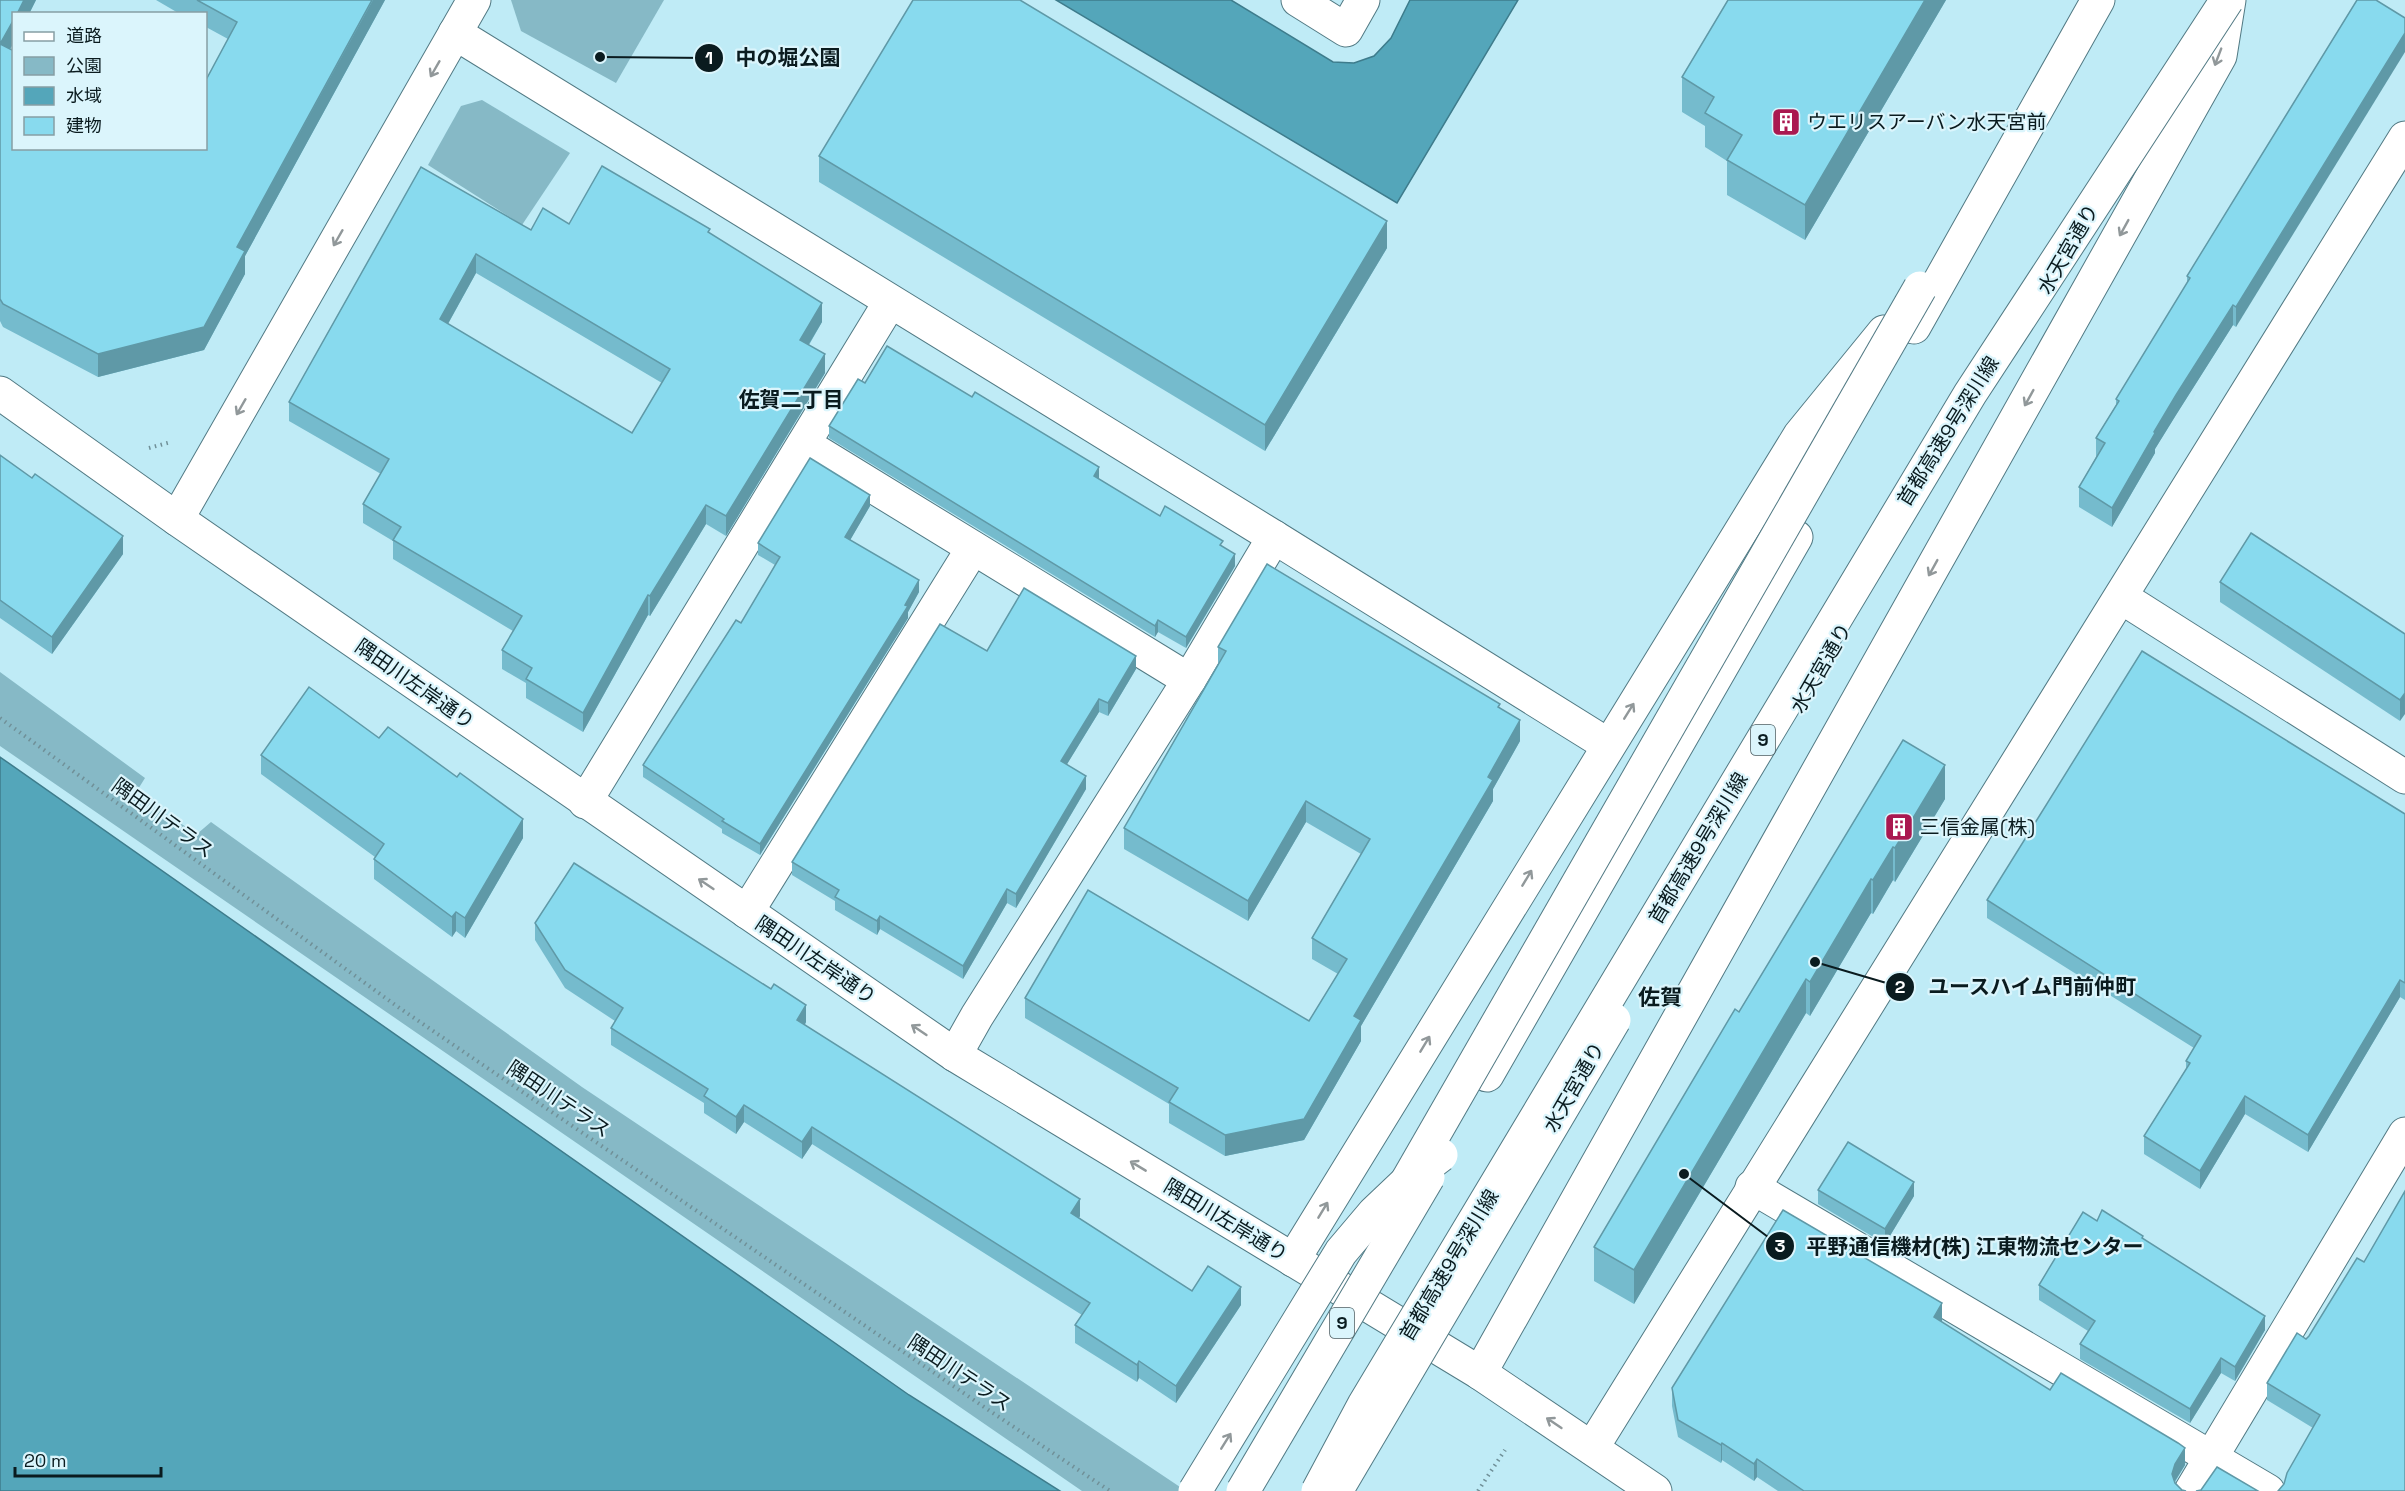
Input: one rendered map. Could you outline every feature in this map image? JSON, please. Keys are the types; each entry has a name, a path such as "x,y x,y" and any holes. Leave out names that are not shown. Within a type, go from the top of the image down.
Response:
{"main road":[{"path":"177,519 474,0"},
{"path":"1298,0 1346,30 1363,0"},
{"path":"1227,1491 1920,288 2098,0"},
{"name":"9","path":"1243,1491 1441,1155 1760,601 2098,0"},
{"name":"水天宮通り","path":"1336,1491 2214,0"},
{"path":"1480,1373 2220,56 2228,0"},
{"name":"首都高速9号深川線","path":"1318,1491 1364,1406 1970,393 2228,0"},
{"path":"456,33 1274,537 1608,746"},
{"path":"1592,1448 2405,138"},
{"path":"1293,1260 1800,435 1920,288"},
{"path":"585,802 890,302"},
{"name":"隅田川左岸通り","path":"0,393 177,519 585,802 955,1055 1480,1373 1655,1491"},
{"path":"804,444 1189,680"},
{"path":"955,1055 983,1006 1189,680 1274,537"},
{"path":"747,912 974,548"},
{"path":"2121,597 2405,777"},
{"path":"2191,1491 2405,1134"},
{"path":"1195,1491 1341,1252 1374,1213 1412,1177 1441,1155"},
{"path":"1752,1187 2268,1491"}],"path":[{"path":"140,451 181,438"},
{"name":"隅田川テラス","path":"0,718 398,1007 987,1410 1110,1491"},
{"path":"1478,1491 1505,1450"}],"green space":[{"path":"511,0 664,0 616,83 521,31"},
{"path":"482,100 570,153 522,225 428,165 461,106"},
{"path":"0,672 145,778 135,794 197,834 211,822 582,1087 1186,1491 1082,1491 0,746"}],"water":[{"path":"1056,0 1231,0 1333,62 1354,63 1374,56 1391,38 1410,0 1518,0 1397,203"},
{"path":"0,757 909,1395 1060,1491 0,1491"}],"building":[{"path":"0,0 24,0 18,12 12,12 12,23 0,44"},
{"path":"197,0 372,0 237,247 245,251 204,327 98,354 3,304 0,299 0,44 12,50 12,150 207,150 207,78 237,22"},
{"path":"913,0 1020,0 1387,221 1265,425 819,156"},
{"name":"ウエリスアーバン水天宮前","path":"1728,0 1925,0 1805,205 1727,160 1742,135 1705,113 1714,97 1682,77"},
{"path":"2357,0 2376,0 2405,18 2405,33 2236,307 2233,305 2176,395 2112,508 2079,487 2105,443 2096,438 2119,401 2116,399 2190,278 2187,276"},
{"path":"602,166 710,229 708,232 822,303 800,340 825,354 726,516 706,505 650,596 648,595 583,713 526,679 532,668 502,650 522,616 393,540 401,527 363,504 389,459 289,402 421,167 531,230 543,208 569,224","holes":["476,254 670,369 632,433 440,319"]},
{"path":"887,346 972,397 975,392 1099,467 1094,476 1160,516 1165,506 1223,541 1220,545 1235,554 1186,637 1158,620 1155,626 829,426 858,379 865,383"},
{"path":"0,455 32,478 35,474 123,536 52,637 0,600"},
{"path":"810,458 870,495 845,537 919,580 905,605 908,606 760,844 722,821 724,819 643,765 736,620 741,623 780,557 758,543"},
{"path":"2251,533 2405,634 2405,693 2400,700 2220,582"},
{"path":"1267,564 1500,704 1498,707 1520,720 1488,777 1493,780 1354,1016 1361,1020 1304,1119 1225,1135 1169,1102 1178,1088 1025,998 1088,890 1309,1021 1347,959 1312,938 1370,839 1306,801 1248,901 1124,828 1226,651 1218,647"},
{"path":"1024,588 1136,656 1108,703 1099,699 1061,761 1086,776 1016,894 1007,889 963,966 880,916 877,921 835,897 839,890 792,862 940,624 987,651"},
{"path":"2142,651 2405,814 2405,983 2400,980 2308,1135 2245,1096 2200,1171 2144,1136 2190,1063 2186,1061 2201,1036 1987,900"},
{"path":"309,687 379,738 388,727 457,777 460,773 523,819 465,918 456,912 452,917 374,859 384,844 261,755"},
{"path":"1903,740 1945,765 1895,848 1893,847 1873,880 1871,879 1810,982 1806,979 1634,1270 1594,1247 1735,1009 1739,1012"},
{"path":"574,863 771,989 774,984 806,1005 797,1020 1080,1199 1071,1213 1192,1291 1208,1266 1241,1287 1176,1386 1139,1361 1137,1365 1075,1325 1090,1303 812,1127 802,1142 744,1105 736,1117 704,1096 708,1089 611,1028 623,1008 565,970 535,923"},
{"path":"1848,1142 1914,1182 1885,1229 1818,1190"},
{"path":"2405,1191 2405,1491 2278,1491 2284,1484 2287,1473 2320,1415 2267,1383 2297,1333 2306,1339 2309,1336 2357,1258 2364,1262"},
{"path":"1783,1210 1942,1303 1934,1317 2050,1390 2061,1373 2178,1443 2185,1448 2172,1474 2175,1483 2186,1491 1804,1491 1757,1459 1754,1464 1722,1443 1721,1445 1678,1420 1672,1388"},
{"path":"2102,1210 2265,1316 2235,1367 2221,1358 2190,1409 2080,1344 2095,1321 2039,1285 2083,1212 2097,1221"},
{"path":"2217,1467 2258,1491 2196,1491 2201,1490"}],"place":[{"name":"中の堀公園","path":"600,57"},
{"name":"ウエリスアーバン水天宮前","path":"1786,122"},
{"name":"三信金属(株)","path":"1899,827"},
{"name":"ユースハイム門前仲町","path":"1815,962"},
{"name":"平野通信機材(株) 江東物流センター","path":"1684,1174"}],"district":[{"name":"佐賀二丁目","path":"791,400"},
{"name":"佐賀","path":"1660,997"}]}
